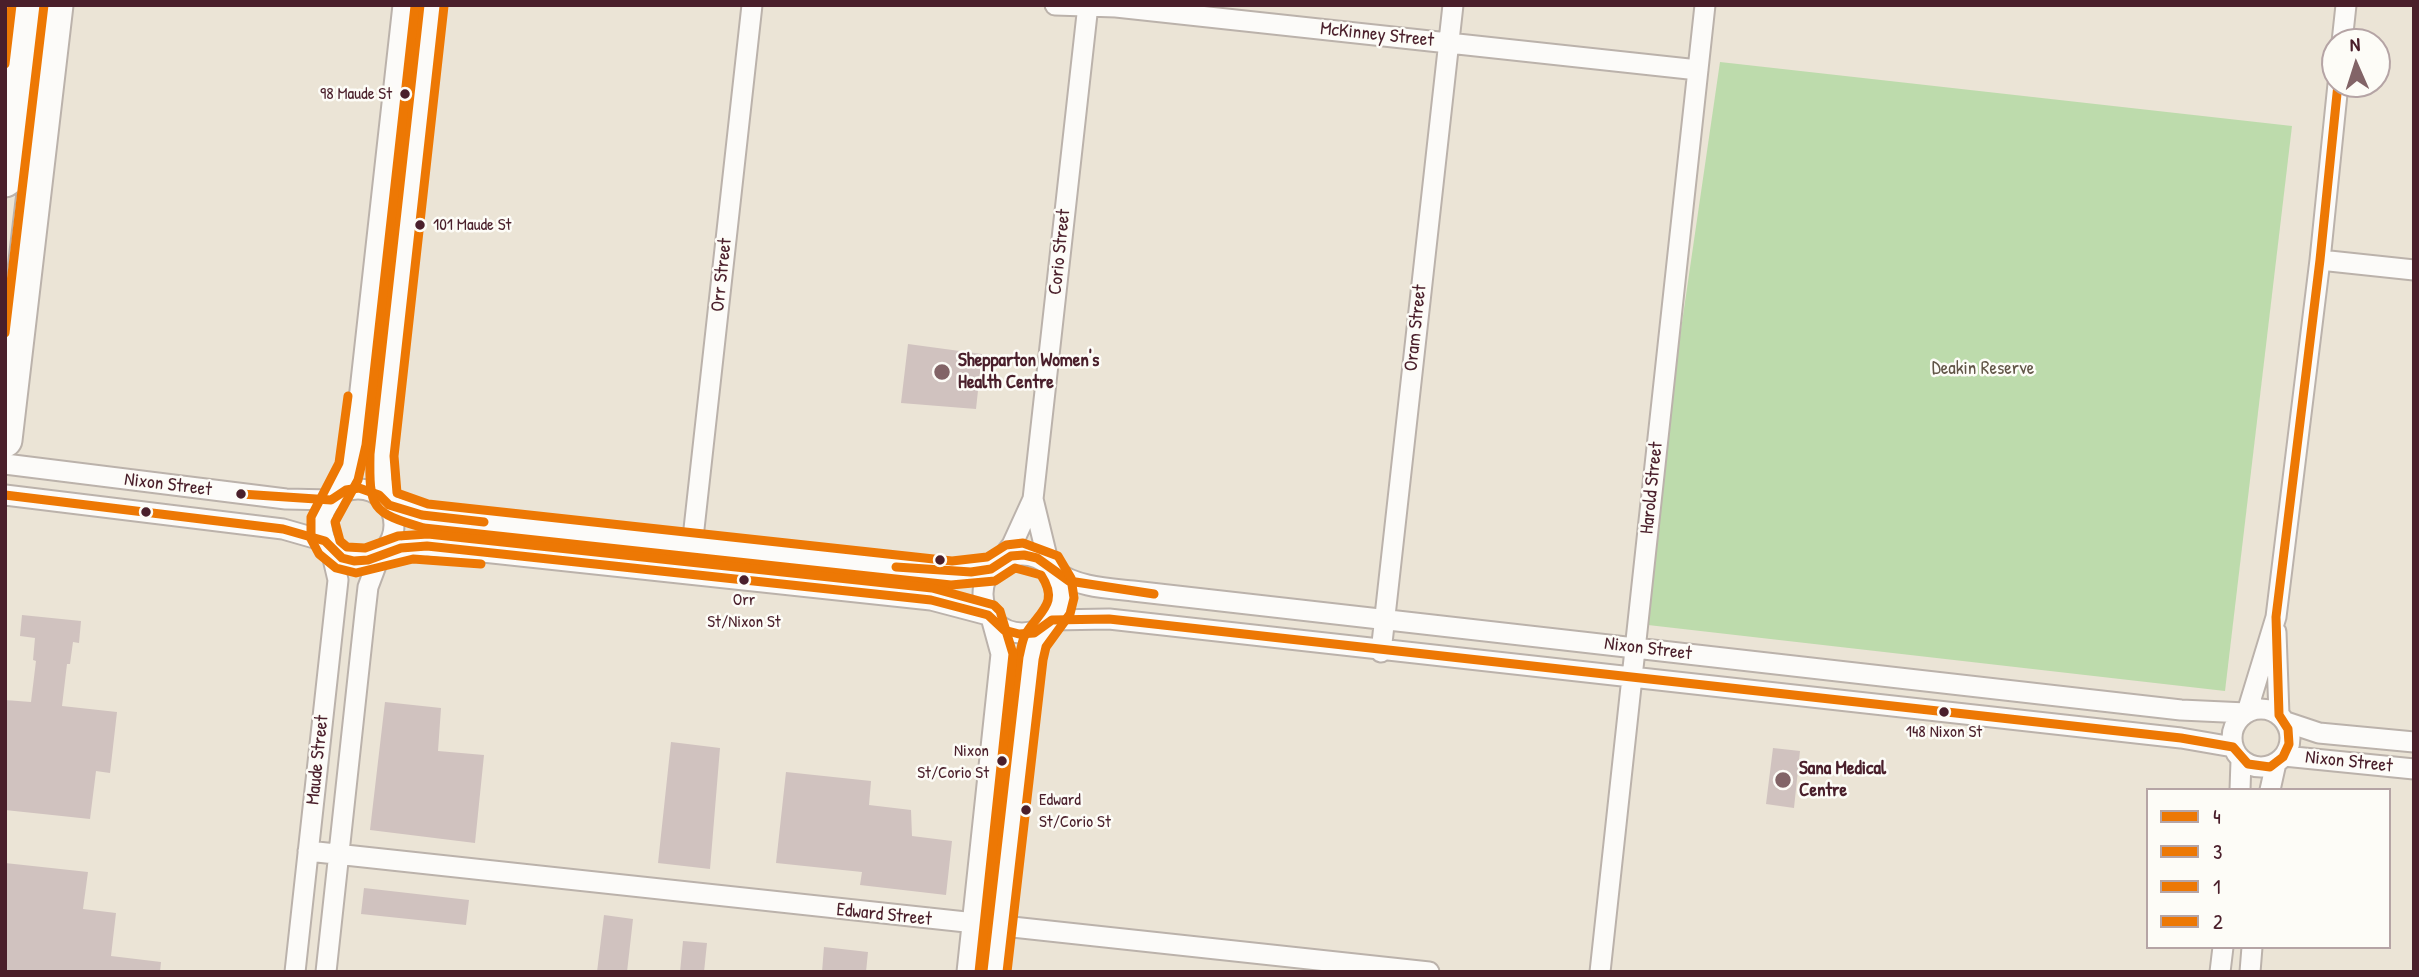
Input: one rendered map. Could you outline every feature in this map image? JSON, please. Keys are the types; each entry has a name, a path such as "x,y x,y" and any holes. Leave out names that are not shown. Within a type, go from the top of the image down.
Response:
{"highway":[{"path":"5,180 24,5"},
{"path":"5,440 56,5"}],"street":[{"path":"404,5 354,444 347,475 322,520 328,545 342,558 354,561 427,546 931,600 990,618 1004,630 1018,634 1034,633 1050,623"},
{"path":"381,554 393,535 394,515 388,504 382,480 382,455 432,5"},
{"name":"Orr Street","path":"689,574 752,5"},
{"name":"McKinney Street","path":"1055,5 1116,7 1698,70"},
{"name":"Oram Street","path":"1381,652 1453,5"},
{"name":"Harold Street","path":"1600,972 1705,5"},
{"path":"2344,28 2346,5"},
{"name":"Corio Street","path":"995,566 1012,545 1033,499 1088,6"},
{"path":"2240,788 2234,728 2247,713 2276,617 2320,260 2337,98"},
{"path":"388,143 416,146"},
{"path":"2320,260 2414,270"},
{"path":"368,322 397,325"},
{"name":"Nixon Street","path":"5,464 286,499 333,498"},
{"path":"333,498 359,488 379,495 388,504 425,516 952,573 995,566 1024,555 1051,568 1060,582 1062,596 1050,623 1035,642 1031,658 995,972"},
{"name":"Nixon Street","path":"5,495 283,529 328,545"},
{"name":"Corio Street","path":"1033,499 1051,568"},
{"name":"Maude Street","path":"295,972 338,580 328,545"},
{"name":"Maude Street","path":"326,972 365,613 369,587 381,554"},
{"path":"967,972 1001,654 982,592 995,566"},
{"name":"Nixon Street","path":"1051,568 1069,581 1089,586 2181,710 2247,713"},
{"path":"2271,788 2280,760 2291,740 2283,719 2276,617"},
{"name":"Nixon Street","path":"1050,623 1109,619 1381,652 1632,675 2180,738 2237,753"},
{"path":"2247,713 2264,709 2283,719"},
{"name":"Nixon Street","path":"2283,719 2319,733 2414,742"},
{"path":"2237,753 2255,767 2280,760"},
{"name":"Nixon Street","path":"2280,760 2414,769"},
{"name":"Edward Street","path":"308,851 972,925 1429,972"},
{"path":"2220,972 2223,949"},
{"path":"2250,972 2252,949"}],"green space":[{"name":"Deakin Reserve","path":"1720,62 2292,126 2225,691 1648,625 1678,350"}],"building":[{"name":"Shepparton Women's Health Centre","path":"908,344 982,354 976,409 901,403"},
{"path":"22,615 81,621 79,643 73,642 70,664 67,664 62,706 117,712 110,773 96,771 90,819 5,810 5,700 31,702 36,661 33,660 35,638 20,636"},
{"path":"385,702 441,708 438,751 484,755 475,843 370,830"},
{"path":"671,742 720,748 710,869 658,863"},
{"name":"Sana Medical Centre","path":"1773,748 1800,751 1794,808 1766,804"},
{"path":"786,772 871,781 869,805 911,810 912,836 952,841 946,895 860,885 862,872 776,863"},
{"path":"5,863 88,872 83,909 116,913 111,956 161,962 160,972 5,972"},
{"path":"364,888 469,900 466,925 361,914"},
{"path":"604,915 633,919 627,972 597,972"},
{"path":"683,941 707,943 704,972 680,972"},
{"path":"824,947 868,952 866,972 822,972"}],"transit line":[{"name":"2","path":"5,64 12,5"},
{"name":"1","path":"5,333 44,5"},
{"name":"3","path":"420,5 370,454 371,486 377,506 393,518 424,528 951,585 995,581 1015,568 1041,575 1046,585 1048,600 1025,635 1019,657 983,971"},
{"name":"1","path":"415,6 366,445 358,480 335,522 340,541 347,547 365,548 398,536 428,534 932,588 994,605 1000,611 1013,654 979,972"},
{"name":"2","path":"444,6 394,456 397,493 428,504 952,561 987,557 1006,545 1023,543 1058,556 1071,578 1074,598 1070,614 1046,647 1043,660 1007,972"},
{"name":"4","path":"5,495 283,529 325,541 342,558 354,561 368,560 401,548 427,546 931,600 988,615 1004,630 1019,634 1034,633 1052,620 1109,619 2181,738 2233,747 2248,764 2270,767 2283,757 2289,744 2288,729 2279,715 2276,617 2320,260 2337,98"},
{"name":"3","path":"348,396 339,463 311,517 311,539 319,554 336,568 356,573 413,559 481,564"},
{"name":"4","path":"241,494 331,500 346,490 359,488 379,495 389,505 422,515 484,522"},
{"name":"4","path":"896,567 971,572 991,569 1011,556 1024,555 1037,558 1069,581 1154,594"}],"place":[{"name":"98 Maude St","path":"405,94"},
{"name":"101 Maude St","path":"420,225"},
{"name":"Shepparton Women's Health Centre","path":"942,372"},
{"name":"Orr St/Nixon St","path":"744,580"},
{"name":"148 Nixon St","path":"1944,712"},
{"name":"Nixon St/Corio St","path":"1002,761"},
{"name":"Sana Medical Centre","path":"1783,780"},
{"name":"Edward St/Corio St","path":"1026,810"}]}
